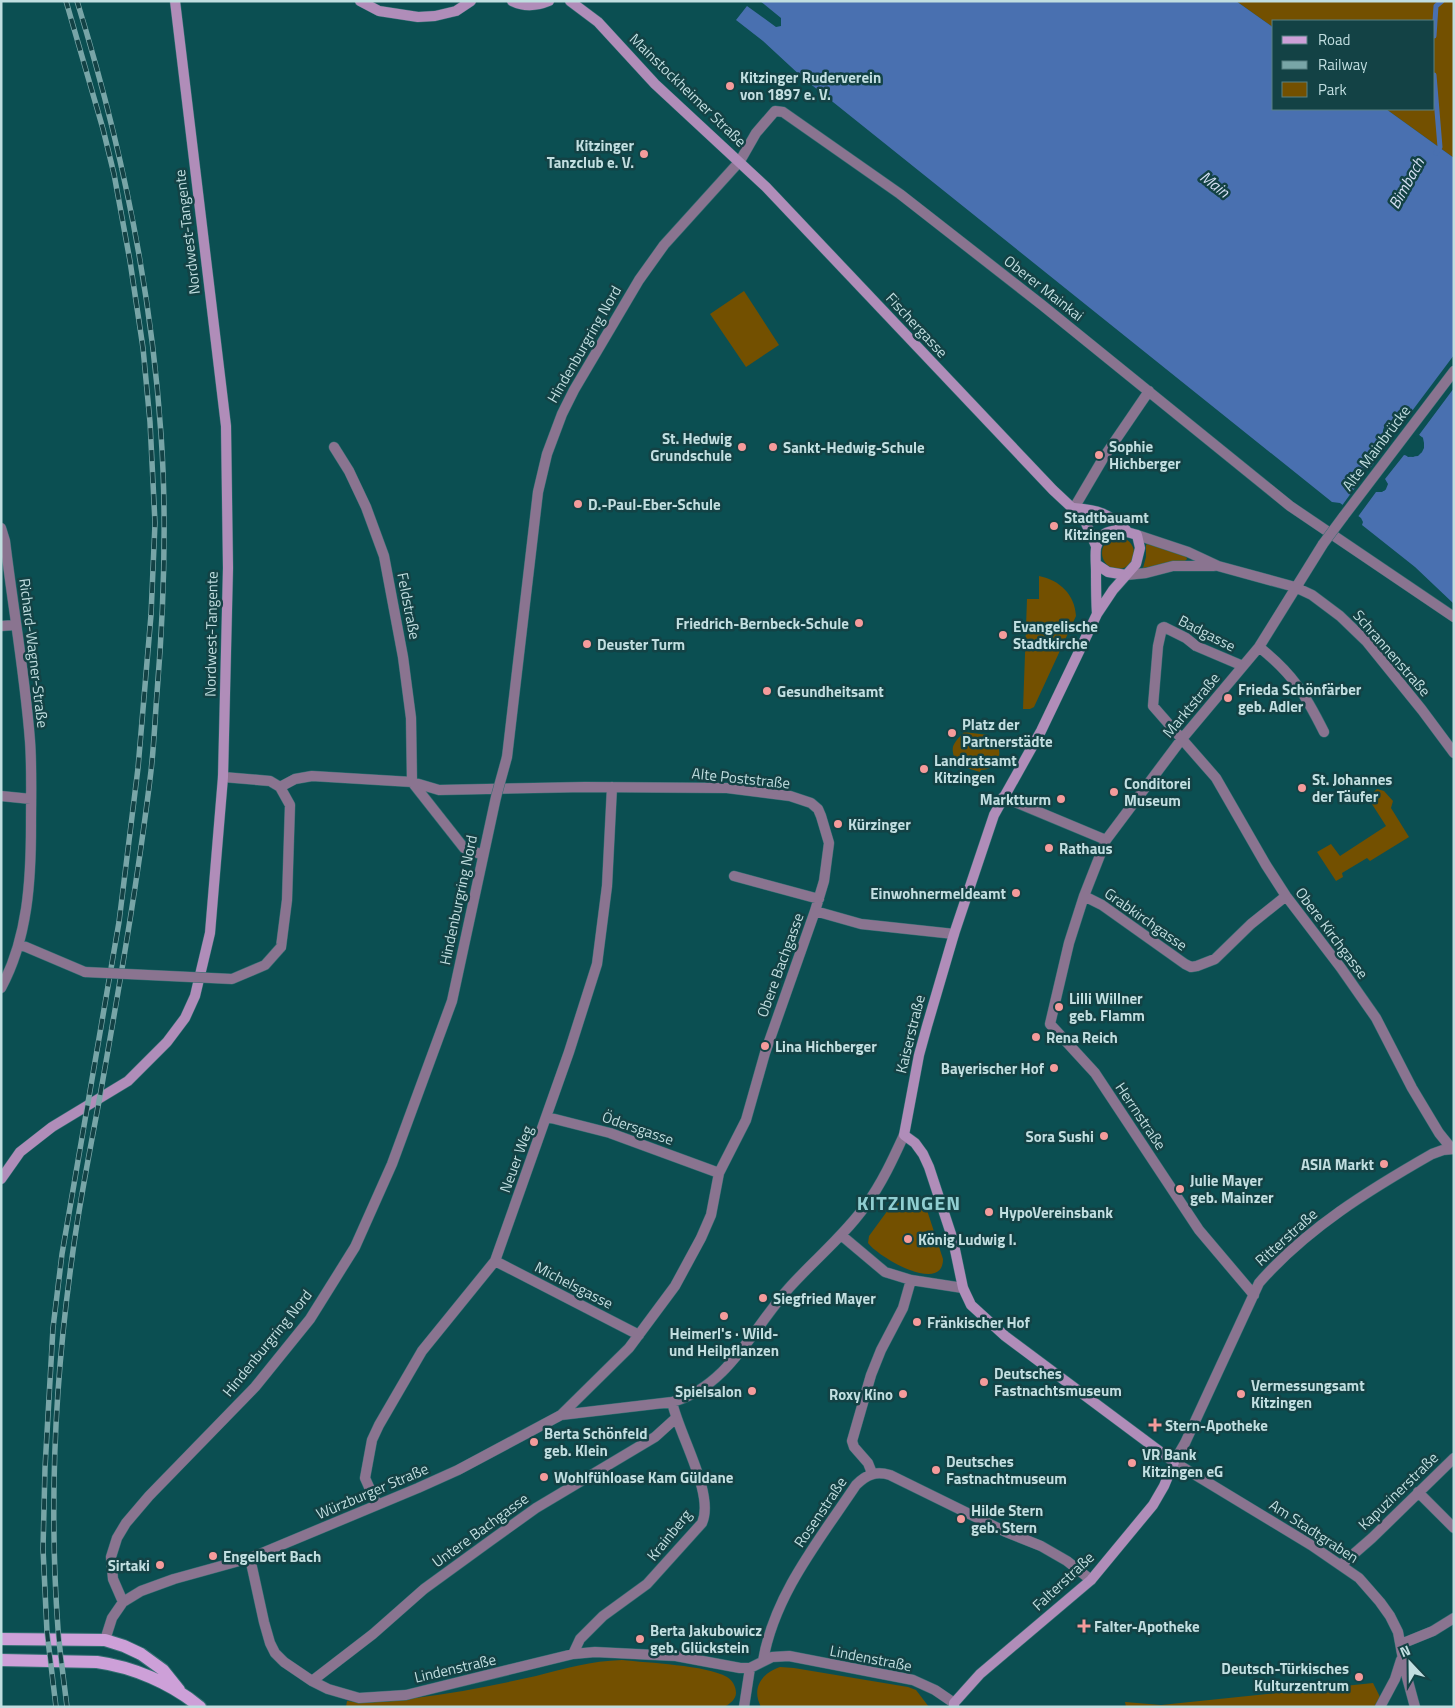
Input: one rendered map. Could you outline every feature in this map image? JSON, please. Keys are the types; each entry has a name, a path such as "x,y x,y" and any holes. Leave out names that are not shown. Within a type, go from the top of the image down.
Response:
{"main road":[{"path":"1,1639 105,1640 124,1646 141,1654 163,1670 181,1692 200,1707"},
{"path":"1,1660 112,1664 133,1670 181,1692"}],"street":[{"name":"Nordwest-Tangente","path":"1,1179 20,1152 52,1127 128,1081 167,1042 185,1018 195,996 210,934 223,777 228,568 226,426 175,1"},
{"path":"360,1 379,11 418,17 435,16 456,11 471,1"},
{"path":"512,1 532,6 549,1"},
{"name":"Mainstockheimer Straße","path":"570,1 598,22 655,84 740,161"},
{"name":"Oberer Mainkai","path":"740,161 756,133 772,114 780,111 900,194 1149,391 1290,506 1454,617"},
{"name":"Fischergasse","path":"740,161 1053,490 1084,518 1090,528 1096,546"},
{"name":"Hindenburgring Nord","path":"123,1602 113,1579 111,1557 117,1538 126,1523 149,1496 255,1387 310,1319 355,1247 392,1164 452,1001 483,855 507,757 538,492 546,454 574,390 644,272 664,245 740,161"},
{"name":"Alte Mainbrücke","path":"1295,587 1323,544 1454,371"},
{"path":"1149,391 1104,457 1074,508 1099,511 1115,520 1126,530 1188,552 1218,566"},
{"name":"Feldstraße","path":"334,447 349,471 366,507 384,556 404,657 411,718 412,782"},
{"name":"Richard-Wagner-Straße","path":"1,528 5,542 25,694 30,743 31,799 31,862 25,915 20,944 1,988"},
{"path":"1097,614 1096,546 1099,540 1108,532 1126,530"},
{"path":"1126,575 1136,564 1139,557 1140,545 1137,535"},
{"path":"1096,564 1108,572 1126,575 1146,573 1173,566 1218,566"},
{"name":"Schrannenstraße","path":"1218,566 1295,587 1312,595 1328,607 1367,642 1454,753"},
{"name":"Kaiserstraße","path":"672,1402 693,1395 712,1382 733,1360 788,1289 841,1235 866,1206 884,1177 904,1135 919,1055 954,934 984,843 1003,797 1041,731 1097,614 1126,575"},
{"name":"Marktstraße","path":"1050,1024 1068,942 1106,840 1181,740 1259,647 1295,587"},
{"path":"1,626 15,626"},
{"name":"Badgasse","path":"1181,740 1153,706 1160,629 1164,628 1186,638 1196,646 1243,666"},
{"path":"1259,647 1290,675 1306,697 1324,732"},
{"name":"Obere Kirchgasse","path":"1181,740 1216,778 1286,896 1341,968 1376,1018 1412,1088 1439,1133 1453,1149"},
{"name":"Alte Poststraße","path":"280,787 295,780 312,776 412,782 439,790 612,787 727,788 790,796 811,803 818,809 829,843 824,881 815,911"},
{"path":"20,944 85,972 232,979 265,965 281,947 287,900 290,805 285,792 270,781 223,777"},
{"path":"412,782 464,848 483,855"},
{"name":"Neuer Weg","path":"377,1505 365,1478 372,1440 422,1351 495,1261 547,1117 596,964 607,886 612,787"},
{"path":"1,796 31,799"},
{"path":"1003,797 1106,840"},
{"path":"734,876 818,899"},
{"name":"Grabkirchgasse","path":"1084,896 1102,905 1191,967 1206,964 1215,959 1251,924 1286,896"},
{"path":"815,911 861,924 954,934"},
{"name":"Obere Bachgasse","path":"561,1415 629,1348 675,1286 701,1238 711,1215 718,1173 746,1120 765,1053 815,911"},
{"name":"Herrnstraße","path":"1050,1024 1095,1073 1196,1232 1254,1295"},
{"name":"Ödersgasse","path":"547,1117 610,1133 718,1173"},
{"path":"904,1135 919,1148 930,1167 953,1240 962,1288 971,1305 1005,1336 1174,1462"},
{"name":"Ritterstraße","path":"1174,1462 1185,1443 1254,1295 1268,1273 1332,1216 1432,1154 1453,1149"},
{"path":"841,1235 884,1272 911,1280 962,1288"},
{"name":"Michelsgasse","path":"495,1261 639,1335"},
{"path":"911,1280 903,1308 870,1375 852,1442 854,1447 868,1463 872,1473 880,1472 890,1475 1006,1532 1041,1546 1068,1561 1091,1580"},
{"name":"Würzburger Straße","path":"105,1640 112,1618 123,1602 141,1591 250,1558 377,1505 458,1470 561,1415 672,1402"},
{"name":"Krainberg","path":"572,1654 580,1639 602,1616 648,1584 704,1519 705,1507 702,1486 676,1418 672,1402"},
{"name":"Untere Bachgasse","path":"312,1681 373,1634 424,1589 490,1541 536,1508 655,1437 676,1418"},
{"name":"Kapuzinerstraße","path":"1342,1565 1454,1458"},
{"name":"Am Stadtgraben","path":"1174,1462 1312,1545 1360,1578 1380,1602 1394,1624 1401,1644 1402,1656 1415,1707"},
{"name":"Falterstraße","path":"954,1705 980,1674 1091,1580 1152,1505 1164,1486 1174,1462"},
{"name":"Rosenstraße","path":"763,1661 766,1641 772,1624 798,1571 856,1485 872,1473"},
{"path":"1418,1492 1454,1528"},
{"name":"Lindenstraße","path":"250,1558 264,1622 275,1653 284,1662 312,1681 328,1689 358,1698 406,1695 572,1654 613,1652 676,1656 740,1668 750,1668 772,1657 789,1656 913,1680 935,1690 954,1705"},
{"path":"1401,1644 1433,1631 1454,1618"},
{"name":"Am Stadtgraben","path":"1380,1707 1395,1679 1402,1656"},
{"path":"744,1707 750,1668"}],"green space":[{"path":"1236,1 1454,1 1454,158 1387,110 1435,110 1435,20 1272,20 1272,27"},
{"path":"744,291 779,345 746,367 710,314"},
{"path":"1118,537 1130,541 1134,553 1130,565 1118,569 1106,565 1102,553 1106,541"},
{"path":"1148,543 1186,556 1187,559 1184,562 1143,568 1146,557 1146,545"},
{"path":"1039,576 1054,581 1065,590 1073,601 1076,616 1034,707 1023,709 1027,599 1039,599"},
{"path":"964,732 988,735 987,737 993,740 997,745 999,756 993,766 980,772 957,765 953,754 953,747"},
{"path":"1377,789 1384,791 1393,801 1391,808 1409,837 1370,861 1367,858 1342,873 1343,877 1336,881 1317,852 1331,844 1340,856 1386,826 1370,801 1370,795"},
{"path":"900,1196 922,1197 924,1201 943,1259 940,1269 933,1274 909,1270 896,1264 868,1243 869,1236"},
{"path":"622,1660 691,1667 718,1673 727,1677 732,1682 736,1695 724,1707 346,1707 347,1701 381,1702 446,1694 506,1683 589,1663"},
{"path":"780,1667 908,1687 916,1690 929,1707 761,1707 757,1694 760,1682 768,1673"},
{"path":"1373,1683 1380,1697 1375,1707 1126,1707 1125,1702 1161,1705"}],"water":[{"name":"Main","path":"760,1 1236,1 1272,27 1272,110 1387,110 1454,158 1454,604 1415,567 1362,525 1361,518 1340,503 1332,502 803,78 763,41 736,20 747,6 776,27 781,26 781,18","holes":["1389,421 1399,421 1423,438 1422,452 1418,456 1408,457 1383,435","1365,466 1385,479 1386,489 1384,491 1376,491 1357,477"]}],"pier":[{"path":"1454,355 1454,388 1419,435 1423,438 1424,443 1422,452 1413,457 1404,455 1385,479 1388,484 1386,489 1382,492 1376,492 1357,518 1341,507 1362,478 1379,490 1384,488 1385,484 1383,481 1368,471 1389,443 1383,435 1385,425 1394,420 1403,423","holes":["1394,422 1420,440 1422,447 1416,454 1405,453 1387,438 1385,431 1387,426"]}],"waterway":[{"name":"Bimbach","path":"1435,21 1436,6 1442,1"},
{"name":"Bimbach","path":"1435,87 1440,147 1436,153"}],"railway":[{"path":"56,1707 47,1632 43,1549 45,1468 53,1328 62,1254 119,922 138,768 151,615 155,523 150,422 143,348 130,261 114,174 103,129 66,1"},
{"path":"67,1707 58,1629 54,1536 55,1443 61,1350 78,1218 128,934 151,771 164,564 161,434 150,324 142,269 120,161 93,54 77,1"}],"place":[{"name":"Kitzinger Ruderverein von 1897 e. V.","path":"730,86"},
{"name":"Kitzinger Tanzclub e. V.","path":"644,154"},
{"name":"St. Hedwig Grundschule","path":"742,447"},
{"name":"Sankt-Hedwig-Schule","path":"773,447"},
{"name":"Sophie Hichberger","path":"1099,455"},
{"name":"D.-Paul-Eber-Schule","path":"578,504"},
{"name":"Stadtbauamt Kitzingen","path":"1054,526"},
{"name":"Friedrich-Bernbeck-Schule","path":"859,623"},
{"name":"Evangelische Stadtkirche","path":"1003,635"},
{"name":"Deuster Turm","path":"587,644"},
{"name":"Gesundheitsamt","path":"767,691"},
{"name":"Frieda Schönfärber geb. Adler","path":"1228,698"},
{"name":"Platz der Partnerstädte","path":"952,733"},
{"name":"Landratsamt Kitzingen","path":"924,769"},
{"name":"St. Johannes der Täufer","path":"1302,788"},
{"name":"Conditorei Museum","path":"1114,792"},
{"name":"Marktturm","path":"1061,799"},
{"name":"Kürzinger","path":"838,824"},
{"name":"Rathaus","path":"1049,848"},
{"name":"Einwohnermeldeamt","path":"1016,893"},
{"name":"Lilli Willner geb. Flamm","path":"1059,1007"},
{"name":"Rena Reich","path":"1036,1037"},
{"name":"Lina Hichberger","path":"765,1046"},
{"name":"Bayerischer Hof","path":"1054,1068"},
{"name":"Sora Sushi","path":"1104,1136"},
{"name":"ASIA Markt","path":"1384,1164"},
{"name":"Julie Mayer geb. Mainzer","path":"1180,1189"},
{"name":"HypoVereinsbank","path":"989,1212"},
{"name":"König Ludwig I.","path":"908,1239"},
{"name":"Siegfried Mayer","path":"763,1298"},
{"name":"Heimerl's · Wild- und Heilpflanzen","path":"724,1316"},
{"name":"Fränkischer Hof","path":"917,1322"},
{"name":"Deutsches Fastnachtsmuseum","path":"984,1382"},
{"name":"Spielsalon","path":"752,1391"},
{"name":"Roxy Kino","path":"903,1394"},
{"name":"Vermessungsamt Kitzingen","path":"1241,1394"},
{"name":"Stern-Apotheke","path":"1155,1425"},
{"name":"Berta Schönfeld geb. Klein","path":"534,1442"},
{"name":"VR Bank Kitzingen eG","path":"1132,1463"},
{"name":"Deutsches Fastnachtmuseum","path":"936,1470"},
{"name":"Wohlfühloase Kam Güldane","path":"544,1477"},
{"name":"Hilde Stern geb. Stern","path":"961,1519"},
{"name":"Engelbert Bach","path":"213,1556"},
{"name":"Sirtaki","path":"160,1565"},
{"name":"Falter-Apotheke","path":"1084,1626"},
{"name":"Berta Jakubowicz geb. Glückstein","path":"640,1639"},
{"name":"Deutsch-Türkisches Kulturzentrum","path":"1359,1677"}],"district":[{"name":"KITZINGEN","path":"909,1202"}]}
